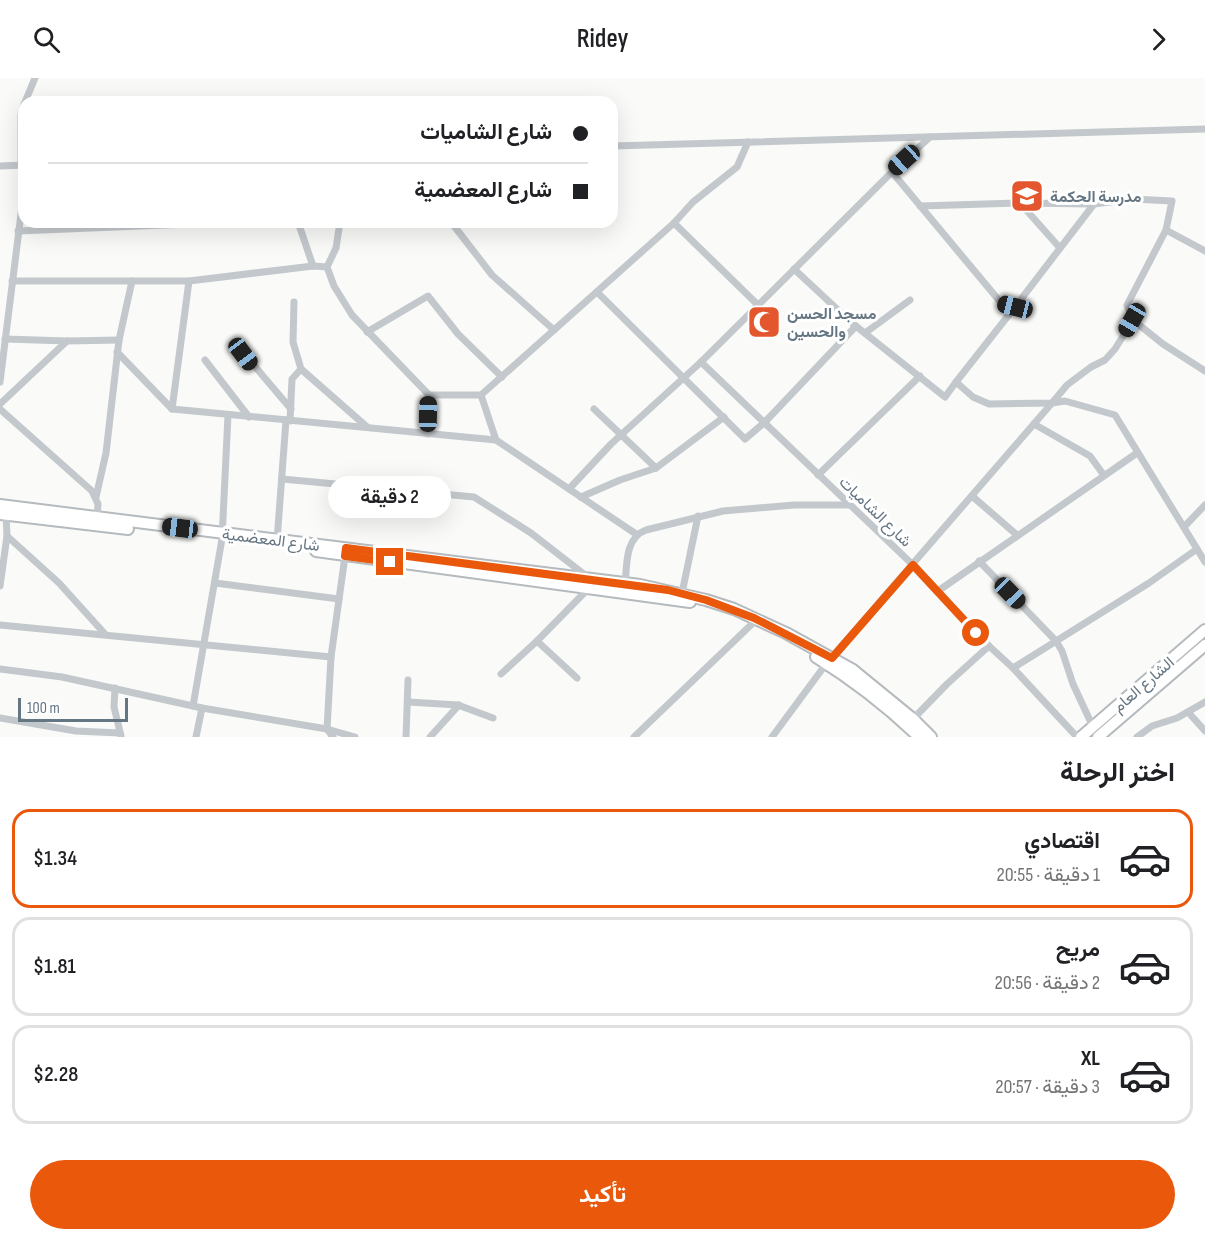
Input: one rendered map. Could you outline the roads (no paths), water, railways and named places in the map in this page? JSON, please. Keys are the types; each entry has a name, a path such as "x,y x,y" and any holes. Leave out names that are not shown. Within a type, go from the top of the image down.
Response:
{"main road":[{"name":"شارع المعضمية","path":"2,511 278,541 346,552"},
{"name":"شارع المعضمية","path":"2,511 97,518 681,597 754,618 829,661 884,705 918,737"},
{"name":"شارع المعضمية","path":"681,597 733,613 829,661 854,670 931,737"},
{"name":"الشارع العام","path":"1102,731 1205,630"},
{"name":"الشارع العام","path":"1079,737 1102,731 1205,645"}],"street":[{"path":"27,96 35,78"},
{"path":"618,146 1205,129"},
{"path":"569,489 930,137"},
{"path":"339,228 336,248 327,267 334,286 352,315 429,395 481,395 674,223 693,202 737,167 748,142"},
{"path":"0,166 18,165"},
{"path":"892,172 1002,304 1015,307"},
{"path":"920,206 1020,203 1094,204 1133,199 1173,201 1166,230 1127,305 1132,320 1163,344 1205,371"},
{"path":"1020,203 1060,248"},
{"path":"794,269 856,326 945,397 1094,204"},
{"path":"674,223 758,305"},
{"path":"0,382 18,228"},
{"path":"18,231 91,228"},
{"path":"300,228 313,266"},
{"path":"456,228 492,275 554,330"},
{"path":"1166,230 1205,251"},
{"path":"12,281 189,281 313,266 327,267"},
{"path":"96,497 106,453 119,340 132,281"},
{"path":"172,410 189,281"},
{"path":"597,292 745,439 764,423 856,326"},
{"path":"367,332 428,296 458,334 502,377"},
{"path":"865,333 910,300"},
{"path":"294,302 292,342 301,369 368,428"},
{"path":"772,737 829,661 1066,385 1090,367 1105,360 1115,350 1132,320"},
{"path":"5,339 119,340"},
{"path":"0,404 67,341"},
{"path":"235,343 291,409"},
{"path":"117,352 172,410 496,440 636,534"},
{"path":"205,360 249,417"},
{"name":"شارع الشاميات","path":"701,362 913,565 1079,737"},
{"path":"278,541 292,379 301,369"},
{"path":"818,475 920,376"},
{"path":"956,382 973,397 989,404 1065,401 1115,415 1205,562"},
{"path":"428,434 429,395"},
{"path":"481,395 496,440"},
{"path":"0,409 87,486 96,497 97,518"},
{"path":"594,409 656,468"},
{"path":"193,706 222,536 228,415"},
{"path":"581,497 656,468 724,417"},
{"path":"1034,424 1090,456 1103,474"},
{"path":"938,591 1103,474 1137,453"},
{"path":"282,479 474,498 531,533 590,583 537,641 501,674"},
{"path":"972,496 1017,535"},
{"path":"625,588 630,545 636,534 646,530 698,516 748,508 849,505"},
{"path":"1184,527 1205,505"},
{"path":"0,586 7,537 2,511"},
{"path":"681,597 698,516"},
{"path":"7,537 59,583 105,634"},
{"path":"1013,668 1149,583 1197,549"},
{"path":"333,737 327,729 331,657 346,552"},
{"path":"980,561 1056,641 1062,651 1073,684 1102,731"},
{"path":"215,583 339,599"},
{"path":"634,737 753,623"},
{"path":"0,625 331,657"},
{"path":"537,641 577,678"},
{"path":"913,719 989,646"},
{"path":"0,669 62,677 202,708 327,729 355,737"},
{"path":"406,737 408,680"},
{"path":"0,718 75,731 120,735 114,707 115,688"},
{"path":"408,702 459,705 493,718"},
{"path":"1137,737 1152,726 1188,712 1205,702"},
{"path":"430,737 459,705"},
{"path":"196,737 202,708"},
{"path":"1188,712 1205,731"}],"place":[{"name":"مدرسة الحكمة","path":"1027,196"},
{"name":"مسجد الحسن والحسين","path":"764,322"}]}
